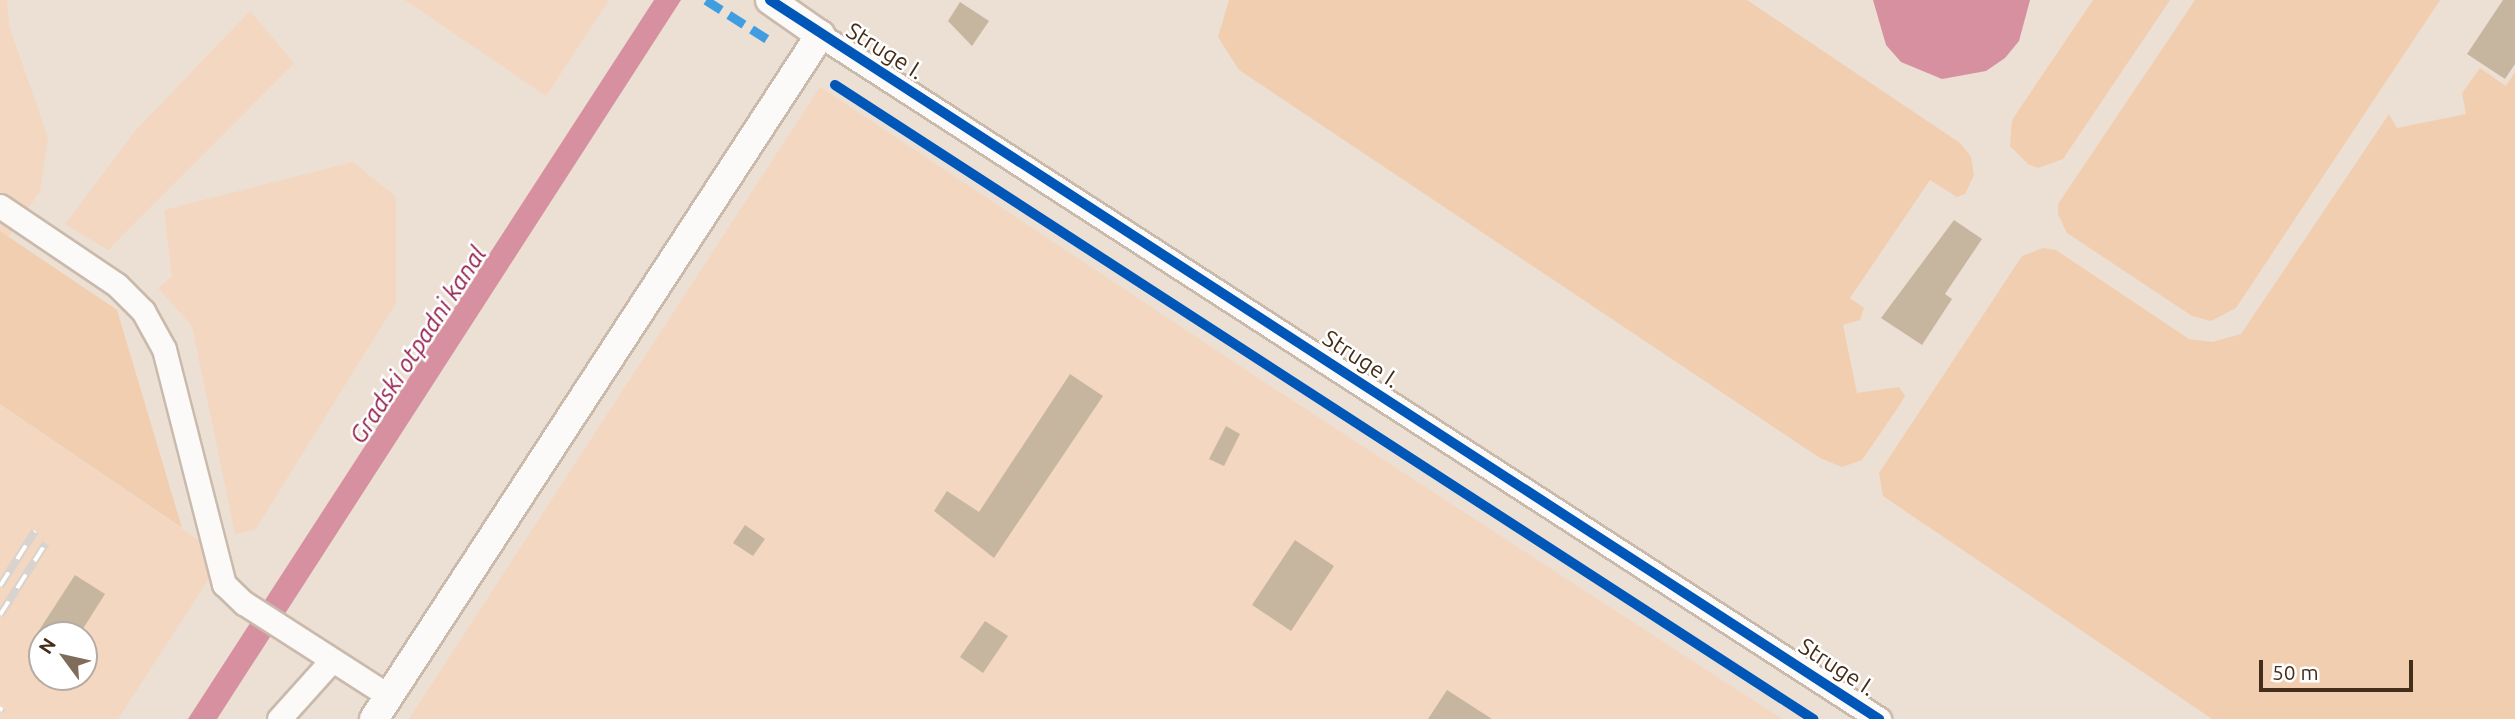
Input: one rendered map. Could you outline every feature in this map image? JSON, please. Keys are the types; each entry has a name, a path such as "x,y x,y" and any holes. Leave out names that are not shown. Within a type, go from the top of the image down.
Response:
{"street":[{"path":"0,206 117,285 143,312 164,349 220,574 244,603 332,660 381,708 820,35 769,0"},
{"name":"Struge I.","path":"820,35 1878,719"},
{"path":"279,719 332,660"}],"shaded area":[{"path":"0,0 7,0 9,25 48,138 40,191 8,237 0,231"},
{"path":"405,0 609,0 546,96"},
{"path":"654,0 681,0 217,719 188,719"},
{"path":"1229,0 1747,0 1960,143 1971,157 1974,175 1965,194 1957,197 1930,180 1850,298 1864,308 1860,320 1843,325 1857,393 1899,387 1905,396 1901,403 1862,460 1842,467 1820,458 1239,70 1218,37"},
{"path":"1873,0 2030,0 2019,41 2005,58 1986,71 1942,79 1901,62 1886,45"},
{"path":"2093,0 2170,0 2063,159 2038,168 2028,164 2010,146 2012,120"},
{"path":"2195,0 2440,0 2236,308 2211,321 2192,316 2067,233 2058,214 2058,204"},
{"path":"250,11 294,63 108,250 65,224 136,130"},
{"path":"2480,68 2506,86 2515,72 2515,719 2212,719 1883,496 1879,473 2022,256 2043,248 2056,250 2189,339 2212,342 2241,334 2389,114 2397,128 2466,114 2462,93"},
{"path":"820,87 1261,380 1782,719 409,719"},
{"path":"353,162 396,197 396,303 255,530 235,534 192,326 158,288 172,277 164,210"},
{"path":"0,231 117,310 182,528 0,404"},
{"path":"0,404 223,557 118,719 0,719"}],"building":[{"path":"2503,0 2515,0 2515,64 2505,79 2467,54"},
{"path":"960,2 989,21 972,46 948,21"},
{"path":"1954,220 1982,239 1945,294 1952,299 1922,345 1881,318"},
{"path":"1070,374 1103,396 994,558 934,511 947,491 979,512"},
{"path":"1226,426 1240,434 1224,466 1209,459"},
{"path":"745,525 765,539 753,556 733,543"},
{"path":"1295,540 1334,566 1291,631 1252,605"},
{"path":"75,575 105,594 88,621 45,621"},
{"path":"985,621 1008,636 983,673 960,657"},
{"path":"1447,690 1492,719 1428,719"}],"railway":[{"path":"0,586 35,531"},
{"path":"0,615 46,543"},
{"path":"0,711 2,707"}],"marked path":[{"path":"706,0 772,42"}],"cycle path":[{"path":"770,0 1879,719"},
{"path":"835,85 1813,719"}],"water label":[{"name":"Gradski otpadni kanal","path":"418,345"}]}
